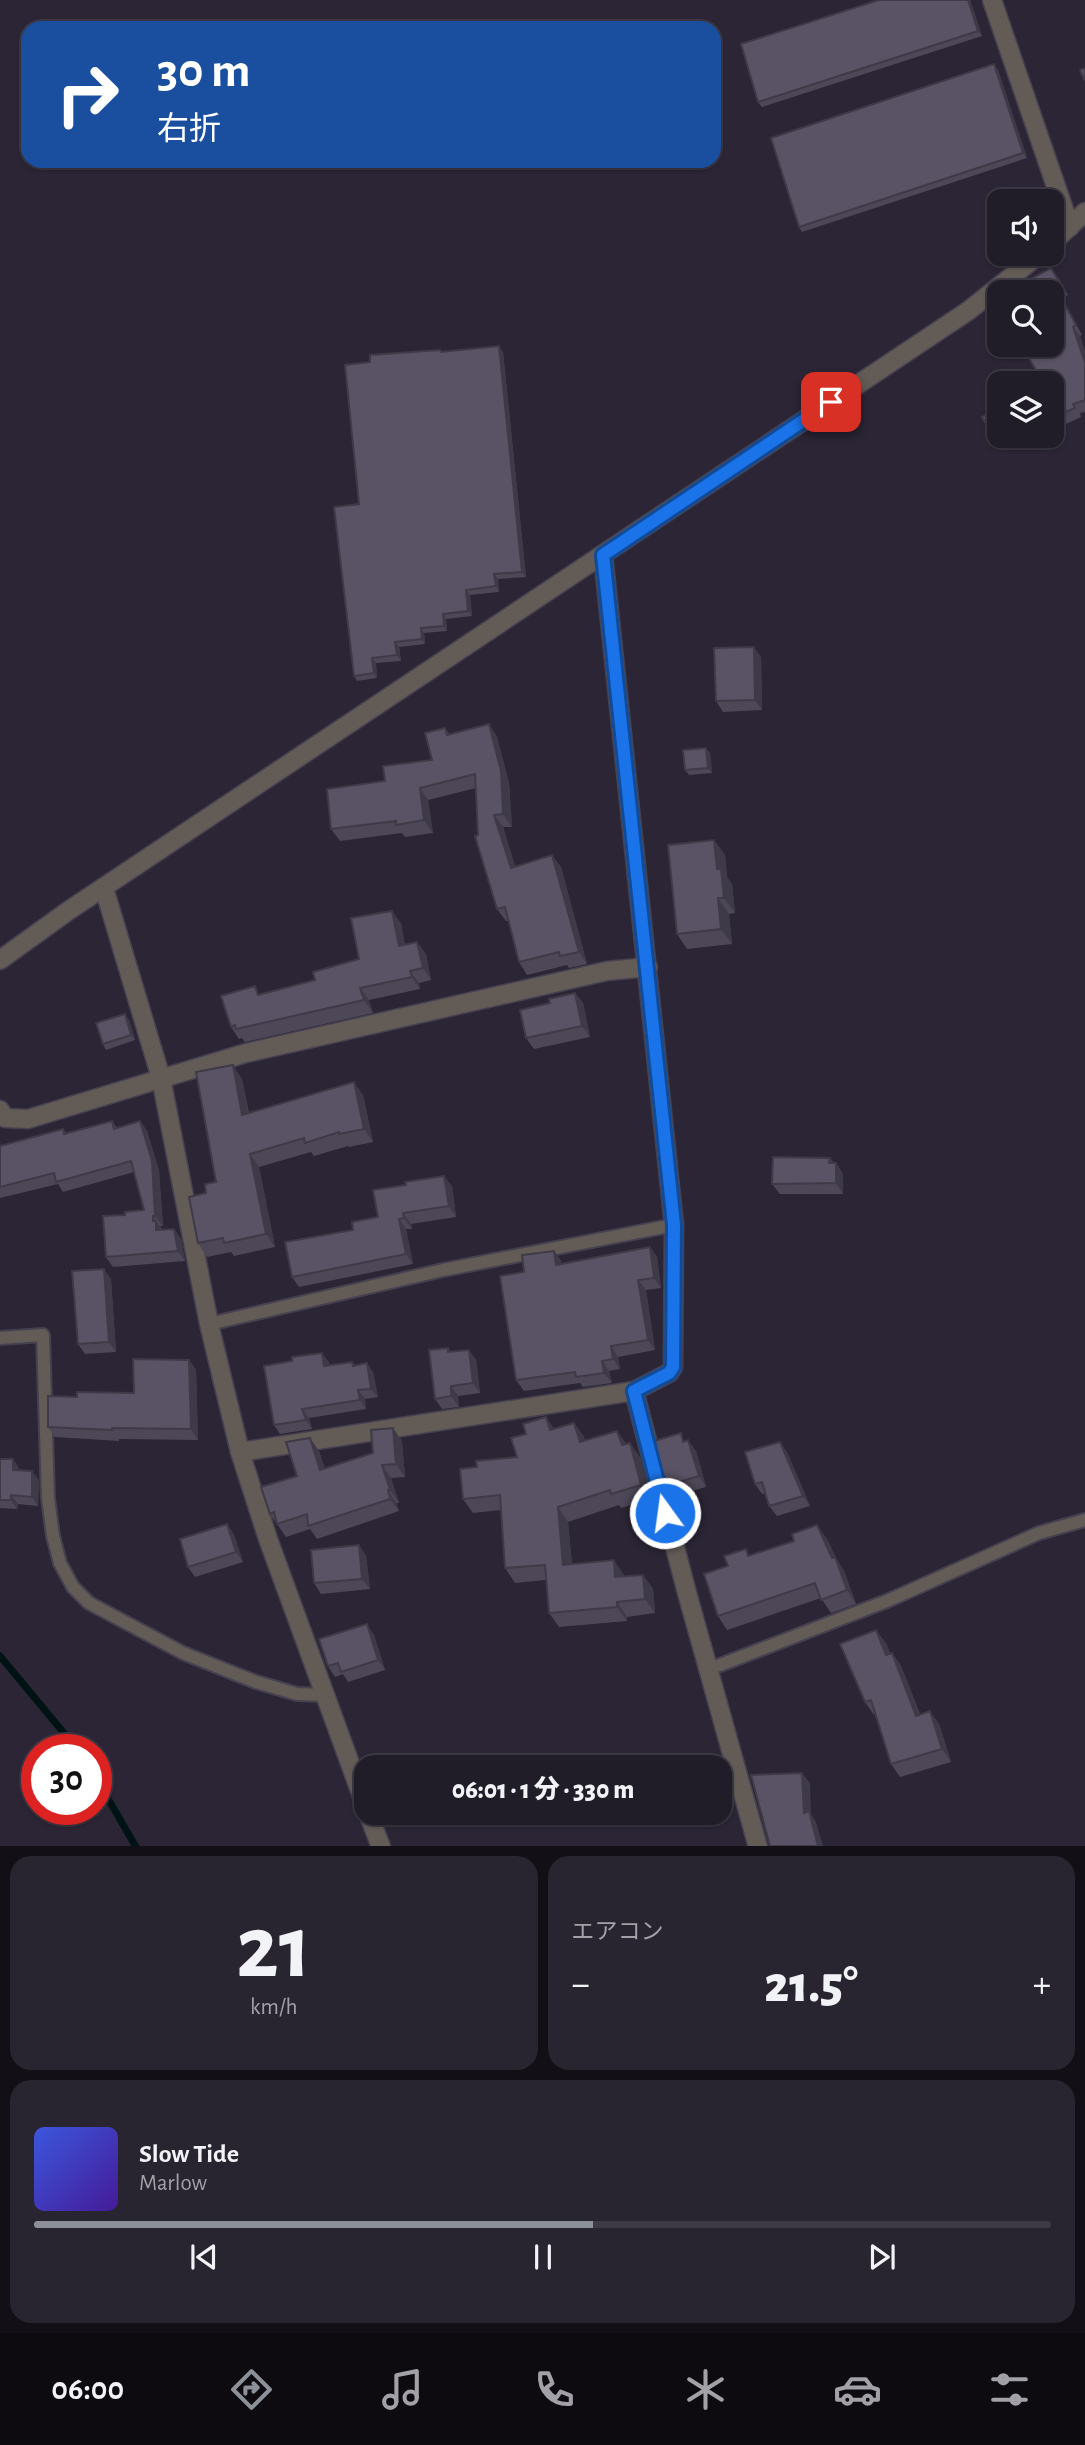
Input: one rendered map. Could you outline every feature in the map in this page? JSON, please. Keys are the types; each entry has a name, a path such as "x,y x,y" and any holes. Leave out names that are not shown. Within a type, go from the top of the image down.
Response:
{"street":[{"path":"992,0 1070,227"},
{"path":"1064,232 1085,212"},
{"path":"0,960 968,311 1025,266"},
{"path":"240,1452 634,1391 669,1373 673,1367 674,1225 603,555"},
{"path":"104,888 161,1078 209,1324 240,1452 268,1539 354,1776"},
{"path":"0,1110 5,1118 28,1119 246,1053 607,971 648,967"},
{"path":"634,1391 758,1846"},
{"path":"373,1825 381,1846"}],"lane":[{"path":"209,1324 443,1270 674,1225"},
{"path":"0,1338 43,1335 48,1498 52,1536 60,1563 73,1587 89,1603 183,1653 256,1682 297,1694 323,1695"},
{"path":"708,1668 887,1601 1039,1533 1085,1520"}],"building":[{"path":"879,0 968,0 978,31 758,102 741,44"},
{"path":"994,64 1023,153 799,227 771,138"},
{"path":"1085,68 1085,81 1080,70"},
{"path":"1051,268 1058,280 1029,280"},
{"path":"1064,303 1076,325 1073,327 1085,359 1085,400 1073,404 1075,408 1064,413 1064,371 1036,370 1028,357 1064,357"},
{"path":"499,346 522,572 494,574 496,586 466,590 468,611 443,614 444,626 421,628 422,639 395,642 397,655 372,658 374,673 354,676 334,507 359,504 345,365 370,362 370,355"},
{"path":"754,647 755,700 716,701 714,648"},
{"path":"489,724 501,771 503,814 494,815 511,868 552,855 579,952 560,956 559,952 519,962 505,907 497,909 475,836 478,835 475,774 420,788 424,820 396,825 396,821 331,829 327,789 385,781 383,766 432,760 425,733 445,728 447,735"},
{"path":"706,748 708,768 685,770 683,750"},
{"path":"714,840 724,898 718,898 721,929 677,934 668,845"},
{"path":"392,911 399,946 417,942 423,968 410,971 412,977 360,988 364,1000 236,1029 235,1025 231,1027 221,996 255,986 258,995 315,980 313,972 359,959 351,918"},
{"path":"575,993 582,1026 526,1038 520,1010 550,1003 549,999"},
{"path":"125,1014 131,1035 103,1044 96,1023"},
{"path":"233,1065 242,1115 354,1082 364,1129 339,1132 305,1143 304,1138 250,1154 266,1234 224,1243 223,1238 198,1243 189,1197 206,1193 205,1184 216,1182 196,1072"},
{"path":"112,1121 114,1129 140,1121 152,1161 153,1221 156,1221 156,1230 174,1229 178,1251 106,1257 103,1216 125,1215 125,1212 144,1210 131,1161 56,1182 54,1173 0,1187 0,1146 63,1129 64,1134"},
{"path":"773,1157 830,1158 829,1163 836,1163 836,1183 772,1184"},
{"path":"444,1176 449,1206 403,1213 404,1218 399,1219 406,1254 292,1277 285,1242 353,1230 352,1222 378,1217 373,1190"},
{"path":"650,1247 654,1278 638,1280 648,1340 611,1346 613,1359 602,1361 604,1373 576,1377 575,1372 516,1380 500,1276 524,1272 522,1255 554,1251 556,1265"},
{"path":"104,1269 109,1342 78,1344 72,1271"},
{"path":"448,1348 448,1352 469,1350 473,1383 451,1386 451,1396 435,1399 429,1350"},
{"path":"322,1353 324,1366 367,1363 371,1389 358,1390 360,1400 302,1409 306,1420 274,1425 264,1366 292,1361 292,1357"},
{"path":"133,1359 189,1360 191,1429 112,1430 48,1427 48,1396 77,1397 77,1392 134,1393"},
{"path":"546,1417 550,1430 574,1423 580,1442 617,1431 622,1445 630,1443 641,1485 611,1494 610,1490 558,1507 563,1565 614,1560 615,1577 643,1575 645,1599 617,1602 617,1607 549,1613 545,1565 505,1568 500,1495 463,1499 460,1469 477,1467 476,1461 517,1457 511,1438 526,1434 523,1424"},
{"path":"393,1428 396,1464 382,1465 390,1499 308,1526 307,1514 277,1524 274,1512 270,1514 261,1487 297,1476 286,1442 310,1438 320,1470 373,1453 371,1430"},
{"path":"681,1433 683,1442 688,1440 699,1476 666,1486 654,1441"},
{"path":"780,1442 803,1496 769,1506 762,1482 755,1484 745,1452"},
{"path":"0,1459 13,1459 13,1470 32,1471 32,1497 11,1495 11,1500 0,1500"},
{"path":"227,1524 236,1552 188,1567 180,1539"},
{"path":"817,1525 832,1558 835,1557 847,1590 821,1600 815,1583 718,1616 704,1574 728,1566 724,1556 746,1549 748,1556 794,1541 792,1534"},
{"path":"359,1545 362,1579 314,1583 311,1550"},
{"path":"367,1624 378,1660 341,1672 338,1663 328,1666 319,1639"},
{"path":"876,1630 886,1655 892,1653 916,1716 930,1711 942,1749 891,1764 871,1700 865,1702 840,1644"},
{"path":"802,1773 804,1813 809,1811 818,1846 770,1846 751,1775"}],"waterway":[{"path":"0,1656 65,1734"},
{"path":"112,1806 135,1846"}],"route":[{"path":"665,1513 634,1391 669,1373 673,1367 674,1225 603,555 831,402"}]}
